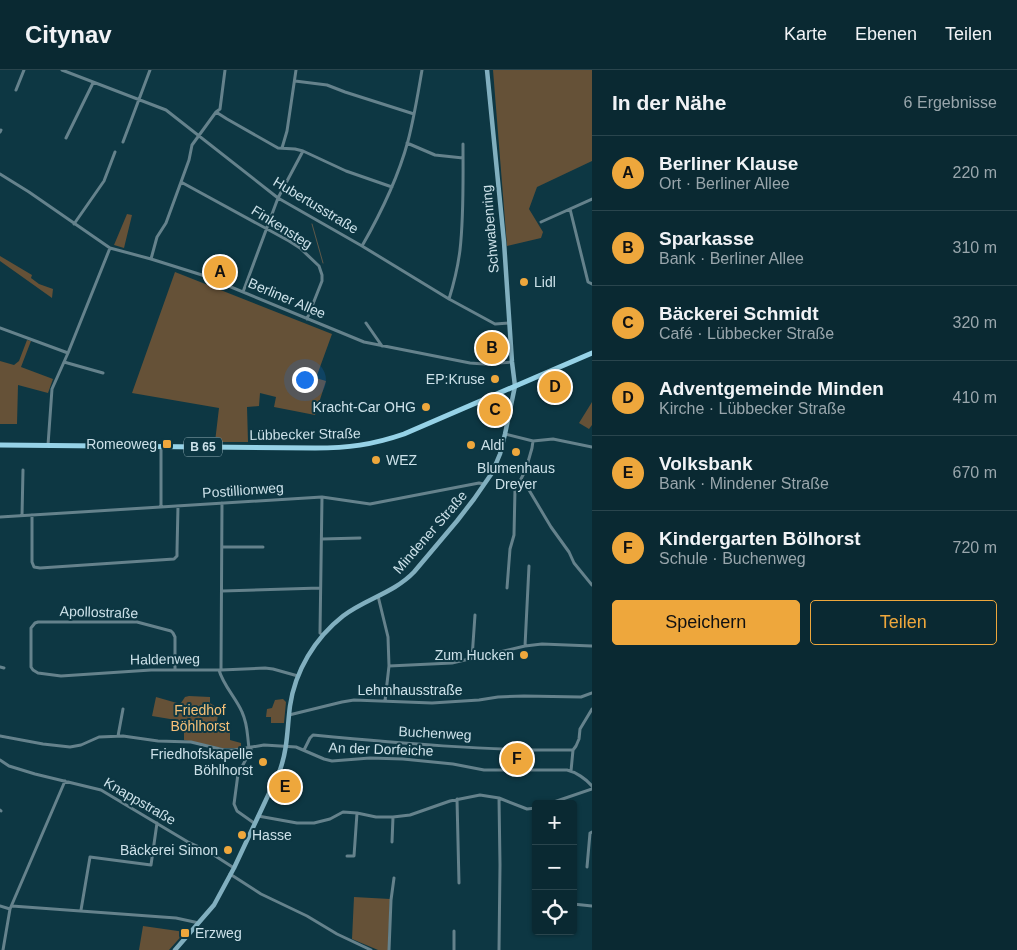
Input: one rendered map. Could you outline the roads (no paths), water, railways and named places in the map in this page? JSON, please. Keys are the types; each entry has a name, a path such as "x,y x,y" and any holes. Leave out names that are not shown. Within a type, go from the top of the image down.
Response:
{"main road":[{"name":"Lübbecker Straße","path":"0,445 338,448 360,445 404,434 592,353"}],"street":[{"path":"16,90 24,70"},
{"name":"Hubertusstraße","path":"62,70 166,110 278,198 495,324 509,323"},
{"path":"123,142 150,70"},
{"path":"151,258 157,237 166,223 181,182 192,145 220,109 225,70"},
{"path":"282,148 287,131 296,70"},
{"path":"362,246 378,218 392,187 407,143 422,70"},
{"name":"Schwabenring","path":"487,70 504,242 515,386"},
{"path":"294,81 327,86 414,114"},
{"path":"66,138 94,83"},
{"path":"216,112 278,148 303,151 346,171 392,187"},
{"path":"407,143 435,154 463,158"},
{"path":"449,299 460,250 463,201 462,144"},
{"path":"243,292 278,198 303,151"},
{"path":"74,224 104,181 115,152"},
{"name":"Berliner Allee","path":"0,174 110,248 151,258 202,275 364,342 470,363 512,362"},
{"name":"Finkensteg","path":"181,182 300,248 319,266 322,281 307,319"},
{"path":"541,222 592,199"},
{"path":"570,209 588,282 592,284"},
{"path":"48,445 51,393 110,248"},
{"path":"366,323 382,346"},
{"path":"0,328 68,353"},
{"path":"64,362 102,373"},
{"name":"Mindener Straße","path":"175,950 214,905 234,868 280,770 286,746 293,691 310,652 323,635 343,616 402,583 414,572 457,521 485,484 496,463 505,434 515,386"},
{"path":"505,434 533,441 553,440 592,447"},
{"path":"507,588 510,548 514,535 515,488 526,469 533,441"},
{"path":"161,446 161,507"},
{"path":"22,516 23,470"},
{"path":"520,481 526,485 574,563 592,586"},
{"name":"Postillionweg","path":"0,517 322,497 370,504 479,483 485,484"},
{"path":"322,497 320,633 323,635"},
{"path":"222,502 220,670 247,723 251,750 238,774 234,804 237,811 254,822"},
{"path":"32,515 33,565 36,568 58,567 174,559 178,551 178,506"},
{"path":"322,539 360,538"},
{"path":"222,547 263,547"},
{"path":"525,646 529,566"},
{"path":"222,592 320,588"},
{"path":"378,596 388,637 389,666 385,701"},
{"path":"472,658 475,614"},
{"name":"Apollostraße","path":"33,670 31,664 31,628 35,623 137,622 174,633 175,670"},
{"path":"389,666 452,663 525,646 542,644 592,646"},
{"name":"Haldenweg","path":"33,670 62,676 135,670 273,669 298,676"},
{"name":"Lehmhausstraße","path":"289,715 348,701 432,703 498,697 581,697 592,693"},
{"path":"558,800 592,787 588,782 571,771 573,750 576,746 580,729 592,708"},
{"path":"118,736 123,709"},
{"name":"Buchenweg","path":"304,750 313,735 383,742 573,750"},
{"name":"An der Dorfeiche","path":"0,736 61,747 76,746 99,738 118,736 158,741 191,742 224,750 264,745 286,746 296,747 332,761 370,758 403,759 447,763 484,770 571,771"},
{"name":"Knappstraße","path":"0,760 9,766 35,774 101,790 234,868"},
{"path":"3,950 11,908 65,781"},
{"path":"258,816 297,823 314,823 330,819 343,812 376,817 393,817 410,815 457,800 480,795 499,798 527,809 532,808"},
{"path":"499,798 499,950"},
{"path":"457,800 459,883"},
{"path":"347,856 354,856 357,813"},
{"path":"392,842 393,817"},
{"path":"81,910 90,858 152,865 157,822"},
{"path":"587,867 590,833 592,832"},
{"path":"230,874 261,894 371,950"},
{"path":"390,950 391,900 394,878"},
{"path":"577,904 592,906"},
{"path":"0,906 81,910 176,918 199,923"},
{"path":"454,931 454,950"}],"waterway":[{"path":"312,224 323,263"}],"place":[{"name":"Berliner Klause","path":"220,272"},
{"name":"Lidl","path":"524,282"},
{"name":"Sparkasse","path":"492,348"},
{"name":"EP:Kruse","path":"495,379"},
{"name":"Adventgemeinde Minden","path":"555,387"},
{"name":"Kracht-Car OHG","path":"426,407"},
{"name":"Bäckerei Schmidt","path":"495,410"},
{"name":"Romeoweg","path":"167,444"},
{"name":"Aldi","path":"471,445"},
{"name":"Blumenhaus Dreyer","path":"516,452"},
{"name":"WEZ","path":"376,460"},
{"name":"Zum Hucken","path":"524,655"},
{"name":"Kindergarten Bölhorst","path":"517,759"},
{"name":"Friedhofskapelle Böhlhorst","path":"263,762"},
{"name":"Volksbank","path":"285,787"},
{"name":"Hasse","path":"242,835"},
{"name":"Bäckerei Simon","path":"228,850"},
{"name":"Erzweg","path":"185,933"}],"park label":[{"name":"Friedhof Böhlhorst","path":"200,718"}]}
